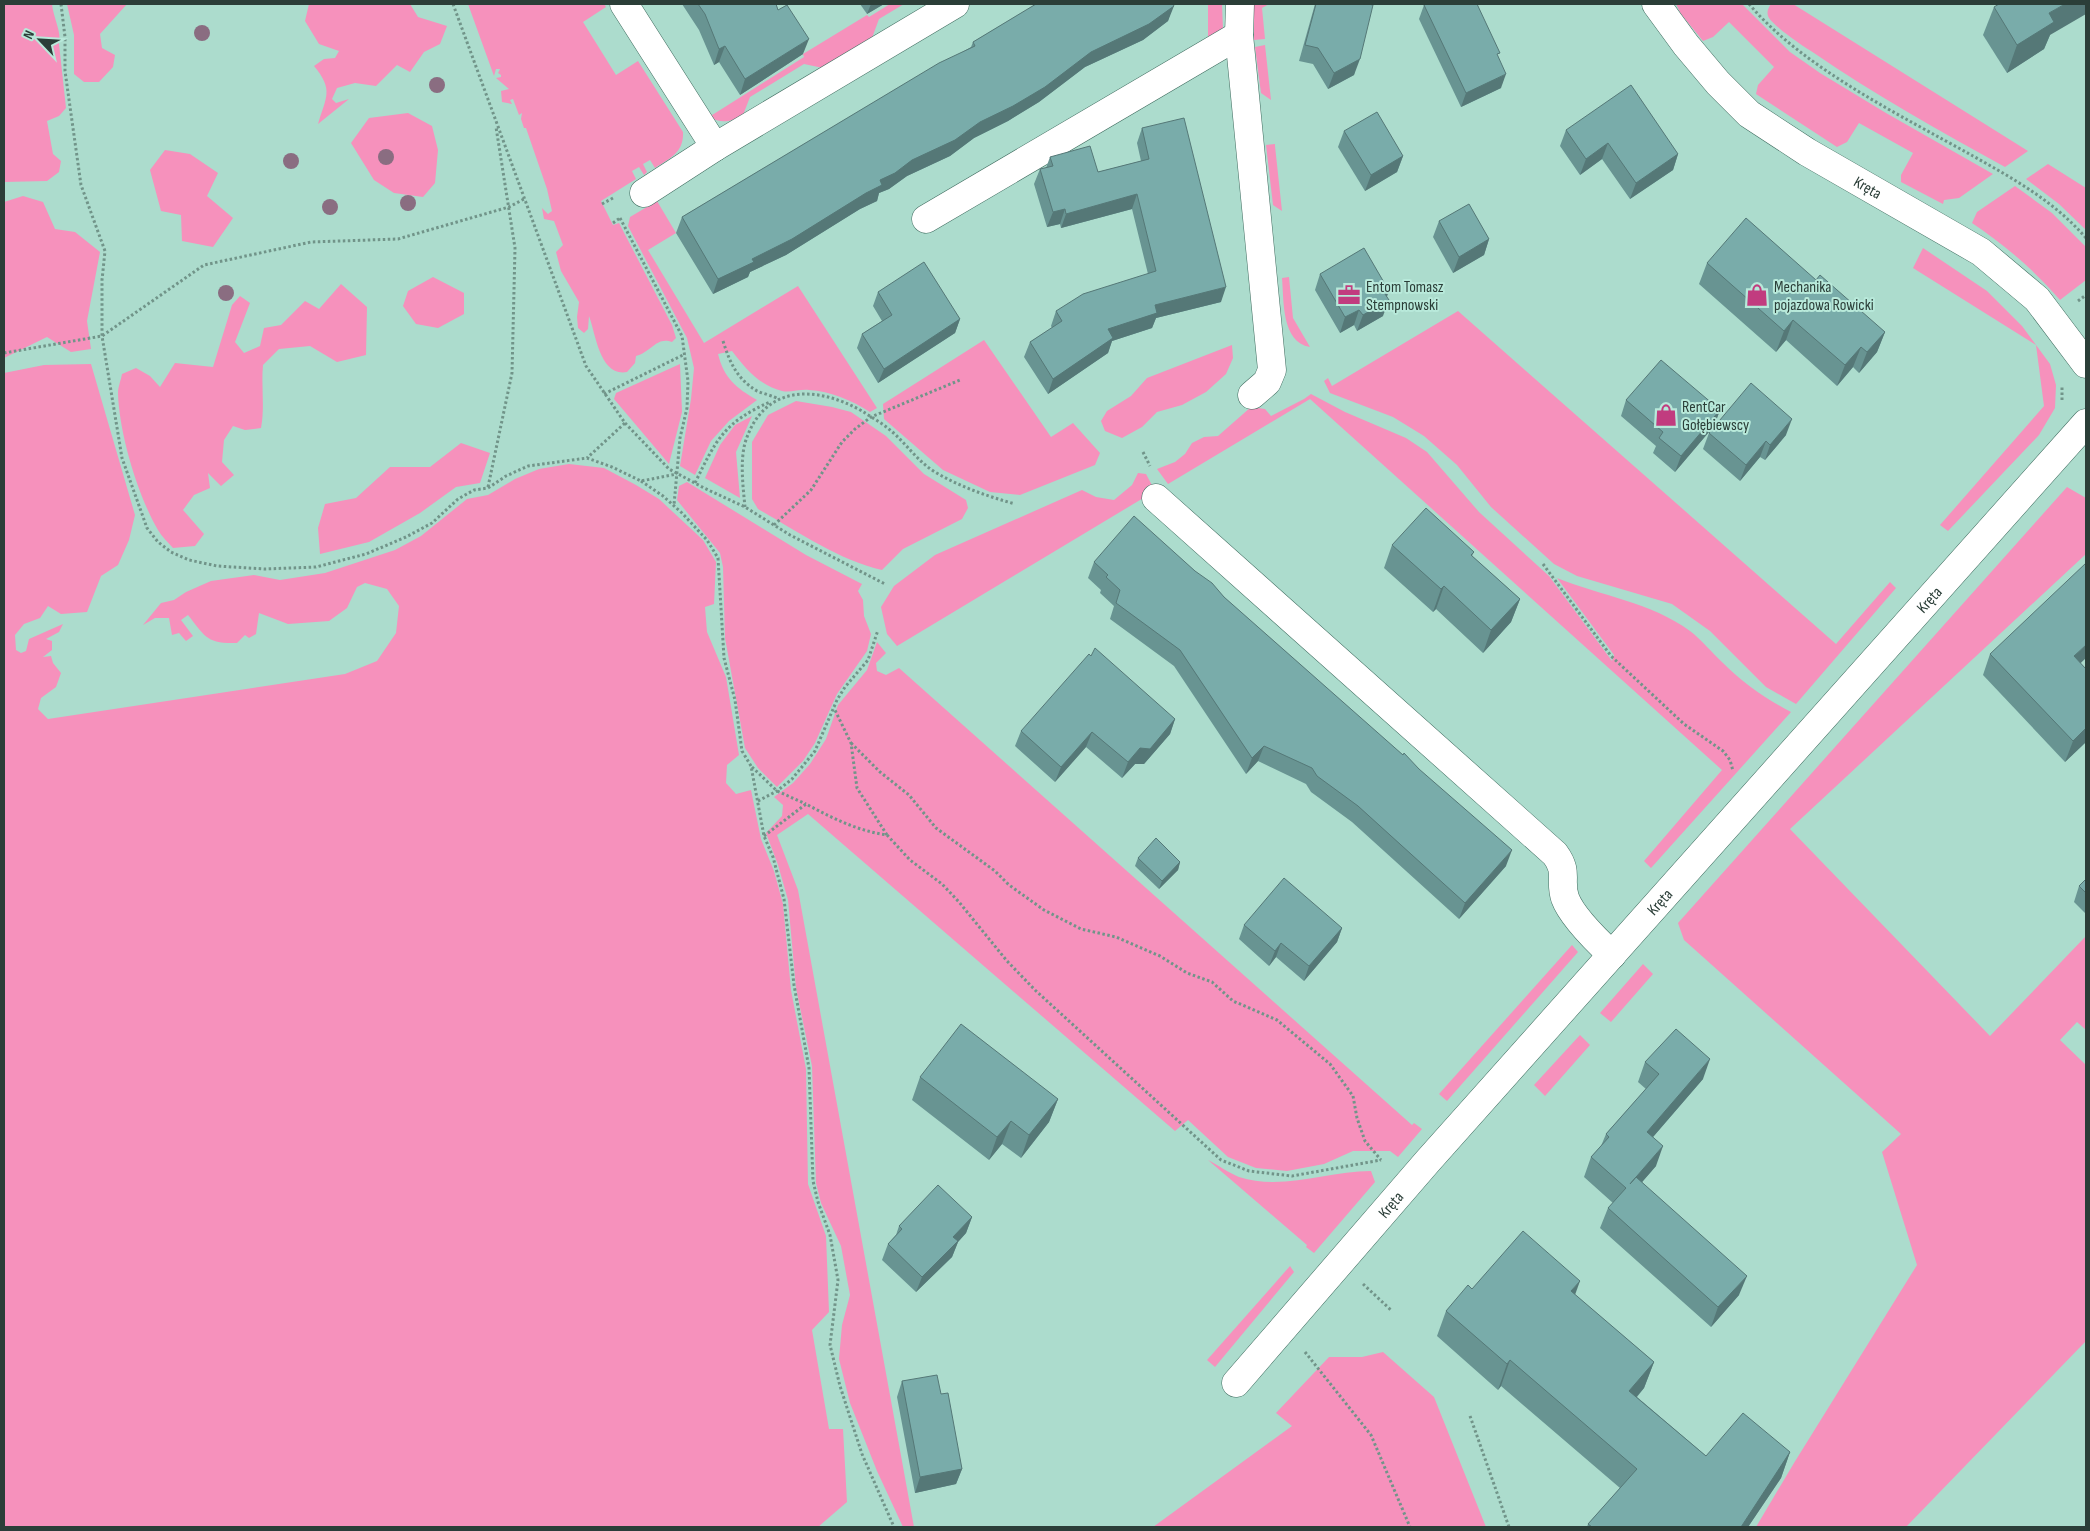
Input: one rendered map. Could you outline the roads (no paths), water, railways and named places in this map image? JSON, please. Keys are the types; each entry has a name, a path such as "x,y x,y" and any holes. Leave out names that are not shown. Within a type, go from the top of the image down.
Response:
{"street":[{"path":"624,4 715,147"},
{"path":"644,193 715,147 955,4"},
{"path":"1240,4 1240,35 1272,370 1267,382 1252,395"},
{"name":"Kręta","path":"1656,4 1698,60 1749,114 1807,152 1981,252 2037,299 2086,364"},
{"path":"926,219 1240,35"},
{"name":"Kręta","path":"1236,1383 1408,1184 2086,423"},
{"path":"1156,498 1555,854 1565,872 1562,886 1566,900 1592,934 1612,955"}],"place":[{"name":"Entom Tomasz Stempnowski","path":"1349,295"},
{"name":"Mechanika pojazdowa Rowicki","path":"1757,295"},
{"name":"RentCar Gołębiewscy","path":"1666,415"}]}
